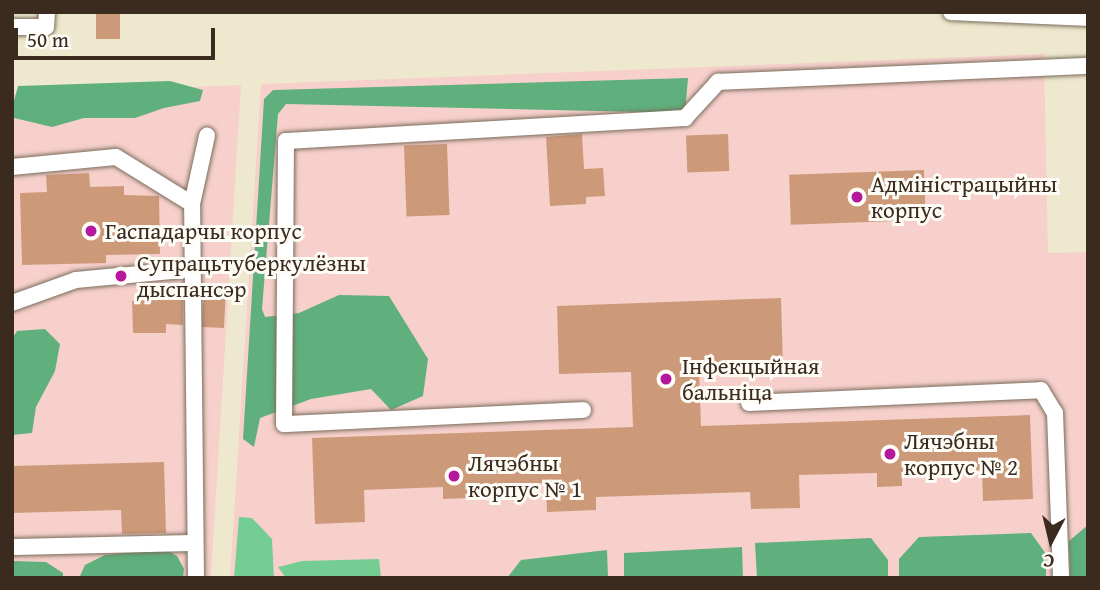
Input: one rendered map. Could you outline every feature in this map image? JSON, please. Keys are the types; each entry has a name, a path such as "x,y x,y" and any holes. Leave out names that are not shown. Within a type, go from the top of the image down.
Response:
{"lane":[{"path":"12,27 46,27 47,12"},
{"path":"951,12 1088,18"},
{"path":"583,410 284,424 286,141 685,118 718,82 1088,66"},
{"path":"196,578 192,204 207,136"},
{"path":"12,167 116,157 192,204"},
{"path":"12,303 76,280 192,269"},
{"path":"749,403 1041,390 1055,413 1060,578"},
{"path":"12,547 195,543"}],"shaded area":[{"name":"Інфекцыйная бальніца","path":"1044,54 1048,253 1088,252 1088,578 230,578 261,84"},
{"name":"Супрацьтуберкулёзны дыспансэр","path":"241,85 211,578 12,578 12,94"}],"green space":[{"path":"688,78 685,113 286,104 278,114 262,309 265,317 299,313 339,295 389,296 428,359 423,396 391,410 371,389 311,399 260,418 254,447 243,439 264,99 273,90"},
{"path":"170,81 203,90 200,101 164,108 135,118 84,118 52,127 14,118 12,108 18,86"},
{"path":"45,329 60,344 55,371 36,407 32,433 12,435 12,339 17,331"},
{"path":"239,517 252,518 272,539 274,578 234,578"},
{"path":"1088,525 1088,578 1070,578 1069,541"},
{"path":"1031,533 1046,554 1046,578 899,578 899,559 919,537"},
{"path":"871,538 888,560 888,578 757,578 755,543"},
{"path":"742,547 743,578 624,578 624,553"},
{"path":"165,549 177,556 184,569 183,578 79,578 85,565 105,555"},
{"path":"607,550 608,578 507,578 521,560"},
{"path":"379,559 381,578 286,578 278,567 302,561"},
{"path":"12,561 46,562 63,573 63,578 12,578"}],"building":[{"path":"96,12 120,12 120,39 96,39"},
{"path":"582,134 584,169 603,168 605,196 586,197 586,204 550,206 546,137"},
{"path":"728,134 729,171 687,172 686,135"},
{"path":"447,144 449,215 407,216 404,146"},
{"name":"Адміністрацыйны корпус","path":"924,170 926,220 791,225 789,175"},
{"name":"Гаспадарчы корпус","path":"89,173 90,187 124,186 124,195 159,196 160,254 106,255 106,263 22,265 20,193 47,192 46,175"},
{"path":"204,288 226,289 224,328 202,327"},
{"path":"781,298 783,367 699,370 701,426 1030,415 1033,499 983,501 982,470 902,473 902,486 877,487 877,473 799,475 800,508 751,509 750,492 596,497 596,510 547,512 546,483 467,485 468,498 443,499 443,487 364,490 365,522 315,524 312,438 633,427 631,372 559,374 557,306"},
{"path":"183,299 183,325 166,324 166,333 133,333 132,301"},
{"path":"164,462 166,533 122,534 121,510 12,513 12,466"}],"place":[{"name":"Адміністрацыйны корпус","path":"857,197"},
{"name":"Гаспадарчы корпус","path":"91,231"},
{"name":"Супрацьтуберкулёзны дыспансэр","path":"121,276"},
{"name":"Інфекцыйная бальніца","path":"666,379"},
{"name":"Лячэбны корпус № 2","path":"890,454"},
{"name":"Лячэбны корпус № 1","path":"454,476"}]}
